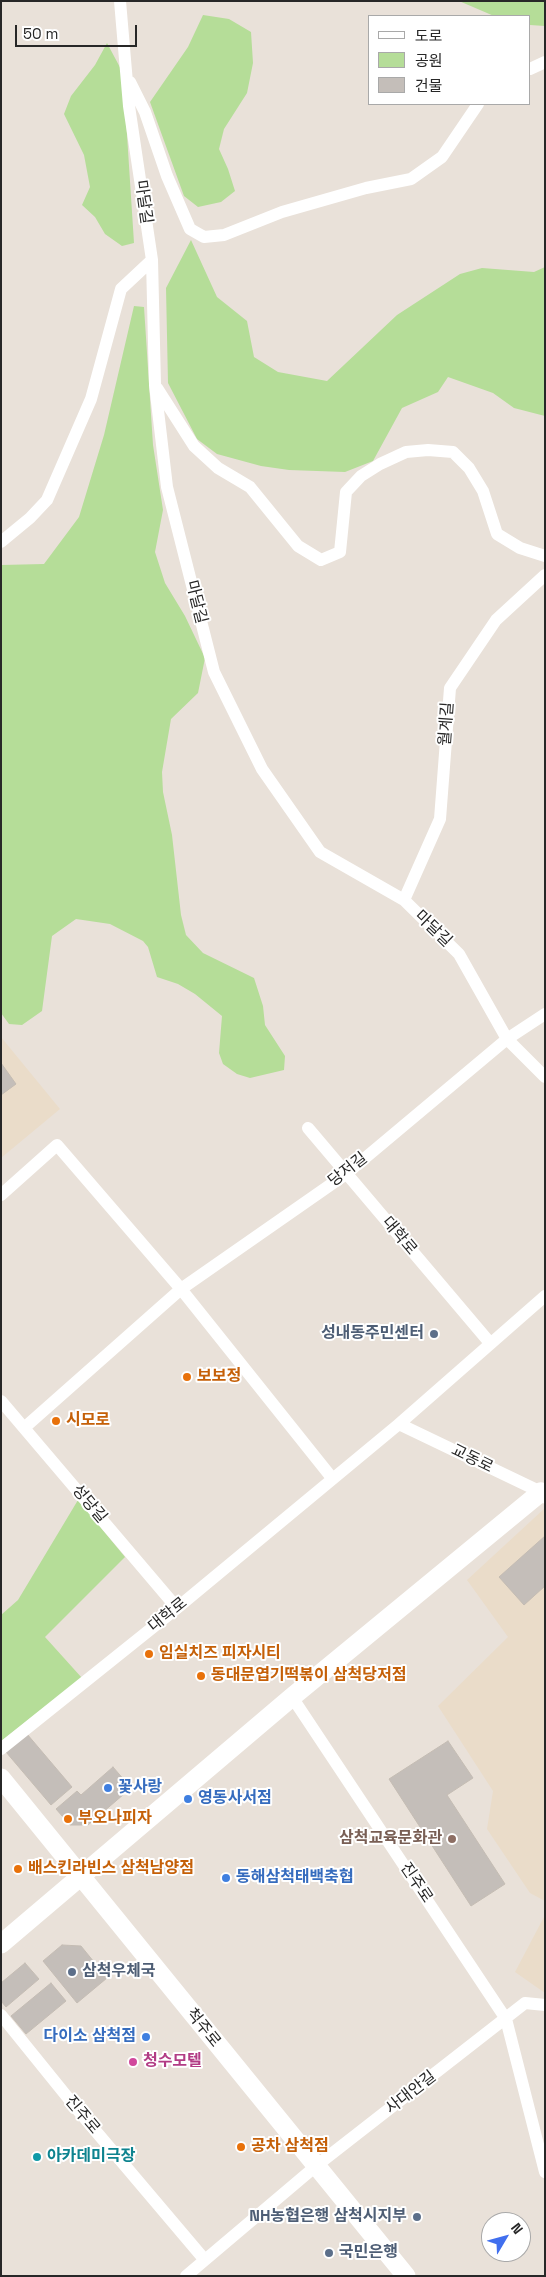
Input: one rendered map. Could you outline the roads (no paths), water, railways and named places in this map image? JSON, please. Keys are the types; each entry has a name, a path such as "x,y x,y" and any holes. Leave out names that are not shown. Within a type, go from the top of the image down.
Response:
{"street":[{"name":"마달길","path":"120,1 127,76 152,260 155,385 167,487 214,672 262,769 320,852 404,900 459,954 507,1039 545,1077"},
{"path":"531,69 545,62"},
{"path":"127,76 145,112 166,176 190,229 204,237 224,235 282,212 366,188 411,178 442,157 477,105"},
{"path":"1,542 24,524 47,500 91,399 121,289 152,260"},
{"path":"155,385 194,446 218,468 250,487 298,546 320,560 340,552 346,492 361,476 380,464 406,452 428,450 453,452 469,468 483,491 497,534 520,548 545,556"},
{"name":"월계길","path":"404,900 440,819 450,688 496,620 545,575"},
{"name":"당저길","path":"24,1428 181,1290 346,1174 507,1039 545,1014"},
{"name":"대학로","path":"308,1128 490,1343"},
{"path":"1,1195 57,1145 181,1290 332,1478"},
{"name":"대학로","path":"1,1749 177,1608 399,1424 545,1296"},
{"name":"성당길","path":"1,1401 177,1608"},
{"name":"교동로","path":"399,1424 543,1493"},
{"path":"1,1944 292,1697 543,1493"},
{"name":"진주로","path":"292,1697 506,2019"},
{"name":"척주로","path":"1,1778 406,2276"},
{"name":"사대안길","path":"186,2276 316,2166 525,2003 545,2005"},
{"name":"진주로","path":"1,2015 77,2109 204,2259"},
{"path":"506,2019 545,2172"}],"place":[{"name":"성내동주민센터","path":"434,1334"},
{"name":"보보정","path":"187,1377"},
{"name":"시모로","path":"56,1421"},
{"name":"임실치즈 피자시티","path":"149,1654"},
{"name":"동대문엽기떡볶이 삼척당저점","path":"201,1676"},
{"name":"꽃사랑","path":"108,1788"},
{"name":"영동사서점","path":"188,1799"},
{"name":"부오나피자","path":"68,1819"},
{"name":"삼척교육문화관","path":"452,1839"},
{"name":"배스킨라빈스 삼척남양점","path":"18,1869"},
{"name":"동해삼척태백축협","path":"226,1878"},
{"name":"삼척우체국","path":"72,1972"},
{"name":"다이소 삼척점","path":"146,2037"},
{"name":"청수모텔","path":"133,2062"},
{"name":"공차 삼척점","path":"241,2147"},
{"name":"아카데미극장","path":"37,2157"},
{"name":"NH농협은행 삼척시지부","path":"417,2217"},
{"name":"국민은행","path":"329,2253"}]}
